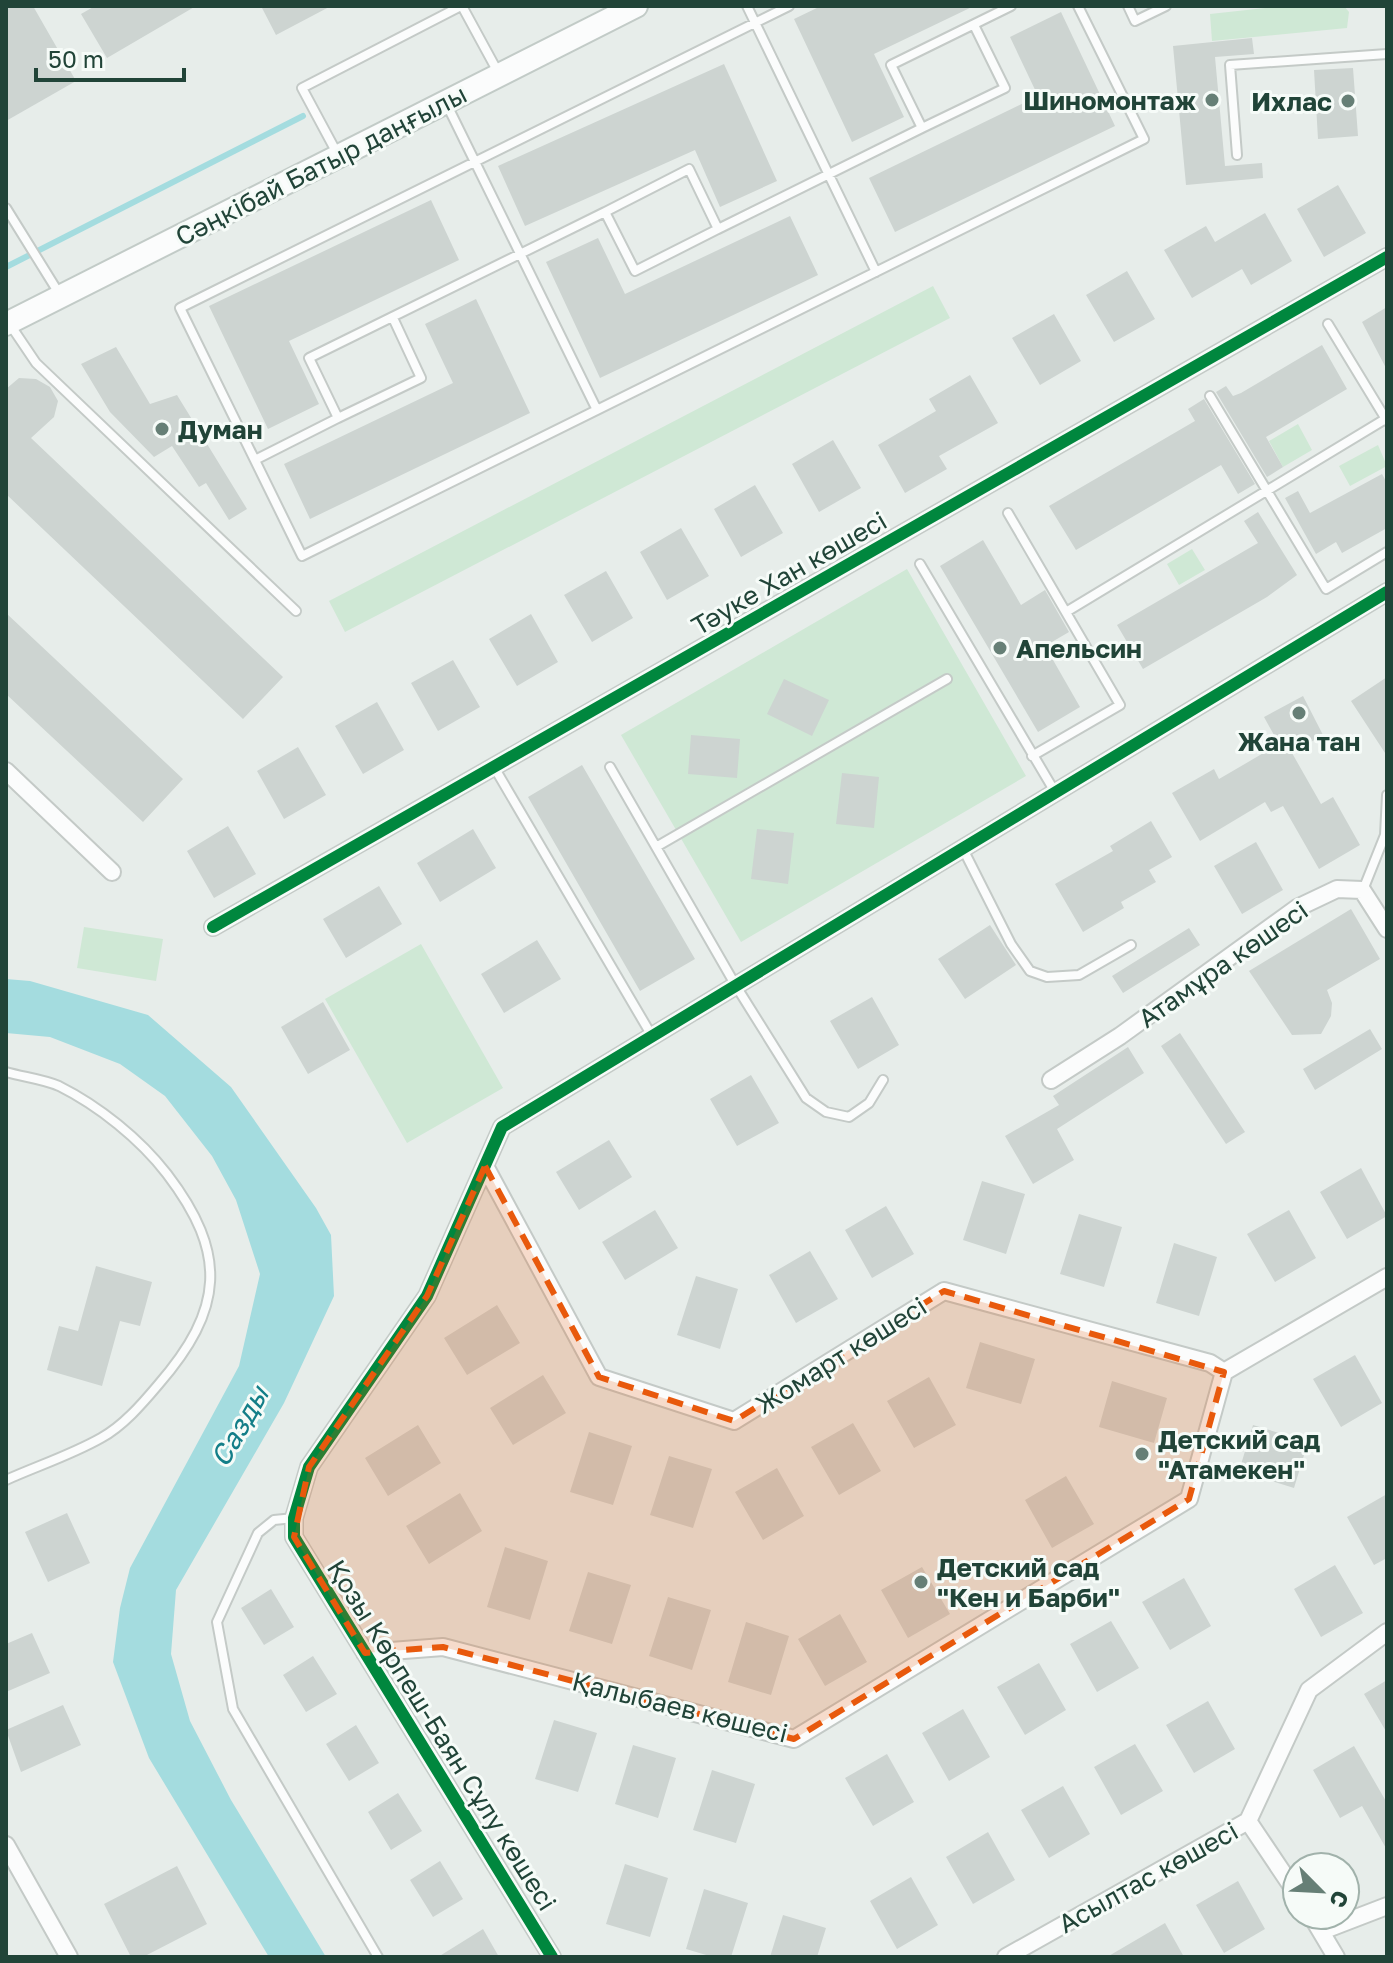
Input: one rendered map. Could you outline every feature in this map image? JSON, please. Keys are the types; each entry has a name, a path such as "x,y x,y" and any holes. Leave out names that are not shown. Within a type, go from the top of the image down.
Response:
{"main road":[{"name":"Сәңкібай Батыр даңғылы","path":"7,323 636,6"}],"street":[{"name":"Тәуке Хан көшесі","path":"213,927 1387,257"},
{"path":"294,1518 309,1467 427,1296 502,1127 1387,592"},
{"path":"6,771 112,872"},
{"name":"Атамұра көшесі","path":"1051,1080 1120,1036 1297,908 1337,889 1362,890"},
{"path":"1362,890 1387,929"},
{"name":"Жомарт көшесі","path":"485,1166 599,1377 734,1421 944,1291 1210,1363 1224,1372"},
{"path":"1224,1372 1387,1277"},
{"name":"Қалыбаев көшесі","path":"365,1653 443,1647 794,1739 1189,1499 1224,1372"},
{"name":"Қозы Көрпеш-Баян Сұлу көшесі","path":"294,1518 294,1537 552,1957"},
{"name":"Асылтас көшесі","path":"1006,1957 1248,1821 1309,1690 1387,1632"},
{"path":"1248,1821 1281,1870"},
{"path":"6,1845 11,1866 69,1957"},
{"path":"1361,1916 1387,1906"},
{"path":"1322,1931 1336,1957"}],"lane":[{"path":"338,156 302,88 462,6 500,75"},
{"path":"747,6 876,272"},
{"path":"789,6 180,308 302,556 1144,139 1078,6"},
{"path":"922,128 891,65 1011,6"},
{"path":"1128,6 1135,21 1166,6"},
{"path":"605,212 635,271 1005,88 974,25"},
{"path":"1237,155 1230,65 1387,54"},
{"path":"445,102 597,410"},
{"path":"338,418 309,358 520,253 689,169 718,229"},
{"path":"6,208 61,296"},
{"path":"255,460 421,378 393,318"},
{"path":"7,323 36,363 296,611"},
{"path":"1066,612 1387,419 1328,324"},
{"path":"1210,396 1326,589 1387,552"},
{"path":"1008,513 1120,705 1032,756"},
{"path":"920,564 1055,792"},
{"path":"656,847 947,679"},
{"path":"494,766 652,1036"},
{"path":"610,767 736,986 806,1098 826,1112 849,1117 869,1103 883,1080"},
{"path":"1362,890 1385,835 1387,795"},
{"path":"962,849 1011,944 1030,971 1047,977 1079,975 1131,945"},
{"path":"6,1072 57,1086 106,1116 154,1158 193,1208 211,1263 206,1314 177,1364 139,1407 102,1437 6,1480"},
{"path":"294,1518 274,1520 258,1533 217,1622 233,1709 378,1957"}],"highlighted area":[{"path":"485,1166 599,1377 734,1421 944,1291 1224,1372 1189,1499 794,1739 443,1647 365,1653 294,1537 309,1467 427,1296"}],"green space":[{"path":"1283,6 1344,6 1349,12 1347,28 1212,41 1210,14"},
{"path":"933,286 950,318 345,632 329,601"},
{"path":"1298,424 1312,450 1283,467 1269,441"},
{"path":"1378,445 1387,466 1350,486 1339,466"},
{"path":"1192,549 1205,570 1179,585 1167,564"},
{"path":"907,569 1026,776 741,942 621,735"},
{"path":"84,927 163,939 156,981 77,968"},
{"path":"421,944 503,1088 407,1143 325,999"}],"water":[{"name":"Сазды","path":"6,979 30,981 148,1015 231,1087 316,1208 331,1235 334,1296 284,1403 176,1590 171,1654 190,1721 231,1800 326,1957 269,1957 149,1758 113,1662 120,1608 130,1568 239,1366 260,1274 236,1200 212,1156 165,1096 120,1064 50,1037 6,1033"}],"building":[{"path":"6,6 33,6 76,81 6,121"},
{"path":"95,6 196,6 107,58 81,14"},
{"path":"261,6 331,6 276,35"},
{"path":"821,6 974,6 874,54 904,117 852,142 794,19"},
{"path":"1061,12 1115,126 895,232 869,178 1038,96 1010,37"},
{"path":"1252,38 1254,54 1215,57 1225,166 1262,163 1263,178 1186,185 1173,46"},
{"path":"724,64 777,181 720,207 695,150 525,226 498,166"},
{"path":"1353,68 1358,136 1318,139 1314,70"},
{"path":"1338,185 1366,233 1324,257 1297,209"},
{"path":"431,200 459,260 289,341 319,404 268,429 209,306"},
{"path":"1265,213 1292,261 1251,285 1242,269 1192,298 1164,250 1206,226 1215,242"},
{"path":"790,216 818,275 600,378 546,262 598,238 625,294"},
{"path":"1127,271 1155,319 1114,342 1086,295"},
{"path":"476,299 530,413 310,519 284,464 453,383 425,324"},
{"path":"1387,307 1387,370 1362,322"},
{"path":"1054,314 1081,361 1040,385 1012,338"},
{"path":"1322,345 1347,389 1266,437 1283,467 1267,477 1216,392 1226,386 1233,396 1241,393"},
{"name":"Думан","path":"116,347 150,404 177,395 247,509 229,520 206,483 199,487 172,446 154,457 110,412 81,364"},
{"path":"970,375 998,423 939,456 947,469 905,493 878,445 936,411 929,399"},
{"path":"19,378 36,379 50,387 58,401 54,417 31,438 283,677 243,719 6,494 6,389"},
{"path":"1204,399 1255,484 1238,494 1221,465 1076,550 1049,506 1195,421 1188,409"},
{"path":"833,440 861,488 819,512 792,464"},
{"path":"1382,474 1387,483 1387,528 1342,553 1336,542 1316,554 1285,498 1298,491 1310,513"},
{"path":"755,485 783,533 741,557 714,509"},
{"path":"1258,512 1297,575 1267,597 1143,669 1117,625 1258,543 1244,521"},
{"path":"681,528 709,576 667,600 640,552"},
{"path":"983,540 1021,605 1045,590 1069,632 1045,646 1080,707 1038,732 940,566"},
{"path":"606,571 633,618 592,642 564,595"},
{"path":"6,613 183,779 143,822 6,694"},
{"path":"531,614 558,662 517,686 489,639"},
{"path":"453,660 480,707 438,731 411,683"},
{"path":"1387,677 1387,756 1351,701"},
{"path":"784,679 829,700 812,736 767,714"},
{"path":"1303,696 1323,735 1292,753 1321,804 1333,797 1360,845 1319,869 1283,806 1271,812 1265,802 1200,841 1172,793 1214,769 1219,779 1279,744 1264,717"},
{"path":"377,702 404,750 363,774 335,726"},
{"path":"691,735 740,739 737,778 688,774"},
{"path":"298,747 326,795 284,819 257,771"},
{"path":"582,765 695,959 640,991 528,797"},
{"path":"842,773 879,777 874,828 836,824"},
{"path":"1151,821 1172,857 1149,870 1156,882 1121,902 1124,908 1083,932 1055,884 1113,851 1110,846"},
{"path":"228,826 256,874 214,898 187,851"},
{"path":"473,829 496,868 440,902 417,863"},
{"path":"757,829 794,833 788,884 751,879"},
{"path":"1256,842 1283,890 1242,914 1214,866"},
{"path":"379,886 402,924 346,958 323,919"},
{"path":"1351,909 1380,959 1327,990 1332,1003 1331,1016 1321,1034 1292,1035 1249,971"},
{"path":"990,925 1016,965 965,999 938,959"},
{"path":"1189,928 1200,945 1123,993 1112,976"},
{"path":"537,940 561,979 504,1013 481,974"},
{"path":"872,997 899,1045 858,1069 830,1021"},
{"path":"323,1002 350,1050 308,1074 281,1027"},
{"path":"1370,1029 1382,1049 1315,1090 1303,1069"},
{"path":"1180,1033 1245,1132 1226,1144 1161,1046"},
{"path":"1128,1047 1144,1073 1057,1129 1074,1160 1033,1184 1005,1136 1059,1105 1053,1096"},
{"path":"751,1075 779,1123 737,1146 710,1099"},
{"path":"609,1140 632,1177 579,1210 556,1172"},
{"path":"1361,1168 1387,1216 1347,1239 1320,1192"},
{"path":"982,1181 1025,1194 1006,1254 963,1240"},
{"path":"886,1206 914,1254 872,1278 845,1230"},
{"path":"655,1210 678,1248 625,1280 602,1242"},
{"path":"1289,1210 1316,1258 1275,1282 1247,1234"},
{"path":"1079,1214 1122,1227 1104,1287 1060,1274"},
{"path":"1174,1243 1217,1257 1199,1316 1156,1303"},
{"path":"810,1251 838,1299 796,1323 769,1275"},
{"path":"96,1266 152,1282 140,1326 120,1321 102,1386 47,1370 59,1326 78,1331"},
{"path":"696,1276 738,1289 720,1349 677,1335"},
{"path":"497,1305 520,1343 467,1375 444,1338"},
{"path":"980,1342 1035,1359 1021,1404 966,1388"},
{"path":"1355,1355 1382,1403 1341,1427 1313,1379"},
{"path":"543,1375 566,1413 513,1445 490,1408"},
{"path":"929,1377 956,1425 914,1448 887,1401"},
{"path":"1112,1381 1167,1398 1154,1443 1099,1427"},
{"path":"853,1423 881,1471 839,1495 811,1447"},
{"path":"418,1425 441,1463 388,1496 365,1458"},
{"path":"1253,1425 1308,1442 1294,1488 1239,1471"},
{"path":"589,1432 632,1446 613,1505 570,1492"},
{"path":"669,1456 712,1469 693,1528 650,1515"},
{"path":"777,1468 804,1516 763,1540 735,1492"},
{"path":"1066,1476 1094,1524 1052,1548 1025,1500"},
{"path":"460,1493 482,1531 429,1564 406,1526"},
{"path":"1387,1494 1387,1558 1374,1565 1347,1517"},
{"path":"67,1513 90,1563 48,1582 25,1532"},
{"path":"505,1547 548,1561 530,1620 487,1607"},
{"path":"1335,1565 1363,1613 1321,1637 1294,1589"},
{"path":"922,1567 950,1614 908,1638 881,1590"},
{"path":"588,1572 631,1585 612,1644 569,1631"},
{"path":"1184,1578 1211,1626 1170,1650 1142,1602"},
{"path":"271,1589 294,1627 264,1645 241,1608"},
{"path":"668,1597 711,1610 692,1670 649,1656"},
{"path":"840,1614 867,1662 825,1686 798,1639"},
{"path":"1111,1621 1139,1668 1097,1692 1070,1644"},
{"path":"746,1622 789,1636 771,1695 728,1682"},
{"path":"32,1633 50,1673 6,1692 6,1644"},
{"path":"313,1656 337,1694 306,1712 283,1675"},
{"path":"1039,1663 1066,1710 1025,1735 997,1687"},
{"path":"1387,1680 1387,1733 1364,1694"},
{"path":"1208,1701 1235,1749 1194,1773 1166,1725"},
{"path":"63,1705 81,1745 21,1772 6,1730"},
{"path":"963,1709 990,1757 949,1781 922,1733"},
{"path":"554,1720 597,1733 578,1792 535,1779"},
{"path":"356,1725 379,1763 349,1781 326,1744"},
{"path":"1135,1744 1163,1791 1121,1815 1094,1767"},
{"path":"633,1745 676,1758 658,1818 615,1804"},
{"path":"1354,1746 1387,1803 1387,1850 1362,1806 1340,1818 1313,1770"},
{"path":"887,1754 914,1802 873,1826 845,1778"},
{"path":"712,1770 755,1784 736,1843 693,1830"},
{"path":"1063,1786 1090,1834 1049,1858 1021,1810"},
{"path":"398,1793 422,1831 391,1850 368,1812"},
{"path":"988,1832 1015,1880 973,1904 946,1857"},
{"path":"440,1861 463,1899 433,1917 410,1880"},
{"path":"625,1864 668,1878 650,1937 606,1924"},
{"path":"177,1866 207,1924 143,1957 131,1957 104,1904"},
{"path":"911,1877 938,1925 897,1949 870,1901"},
{"path":"1238,1881 1265,1929 1224,1953 1196,1905"},
{"path":"704,1889 748,1903 731,1957 713,1957 686,1949"},
{"path":"783,1915 826,1928 817,1957 770,1957"},
{"path":"1165,1923 1184,1957 1107,1957"},
{"path":"483,1929 499,1957 438,1957"}],"waterway":[{"path":"6,267 303,116"}],"cycle path":[{"path":"213,927 1387,257"},
{"path":"552,1957 294,1537 294,1518 309,1467 427,1296 502,1127 1387,592"}],"place":[{"name":"Шиномонтаж","path":"1212,100"},
{"name":"Ихлас","path":"1348,101"},
{"name":"Думан","path":"162,429"},
{"name":"Апельсин","path":"1000,648"},
{"name":"Жана тан","path":"1299,713"},
{"name":"Детский сад \"Атамекен\"","path":"1142,1454"},
{"name":"Детский сад \"Кен и Барби\"","path":"921,1582"}]}
